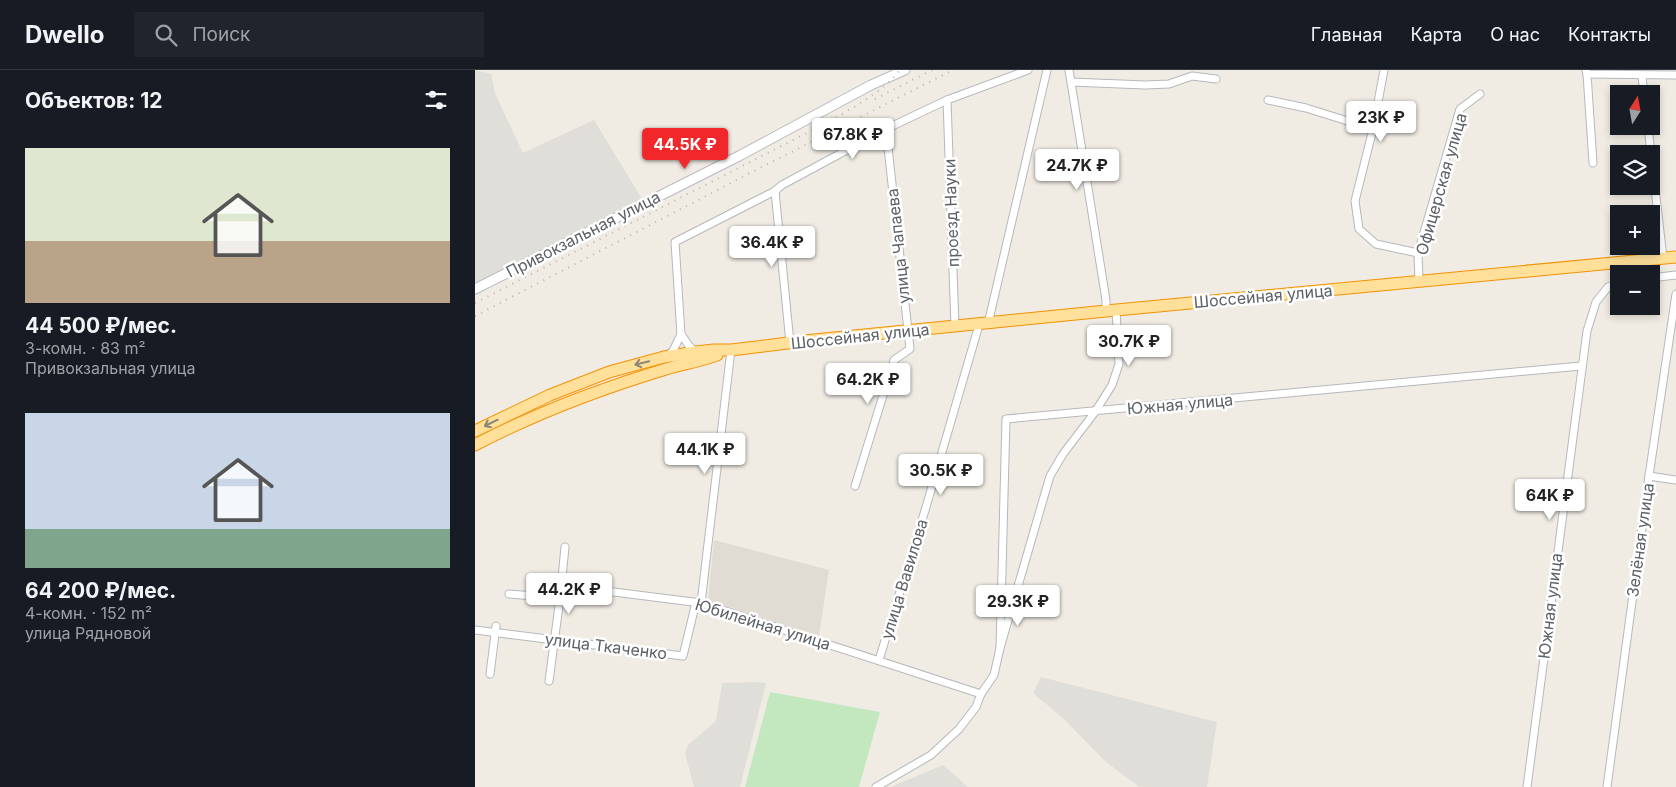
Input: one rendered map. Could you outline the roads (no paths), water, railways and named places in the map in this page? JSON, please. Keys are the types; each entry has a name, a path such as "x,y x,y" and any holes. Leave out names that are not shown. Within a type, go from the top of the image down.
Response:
{"highway":[{"name":"Шоссейная улица","path":"731,350 1111,310 1676,257"},
{"path":"475,431 600,375 664,357 714,350 731,350"},
{"path":"475,445 563,404 665,369 731,350"}],"main road":[{"name":"Привокзальная улица","path":"475,289 741,156 871,86 905,70"}],"street":[{"path":"696,352 689,346 681,334 675,242 775,191 782,185 886,129 947,100 1028,70"},
{"name":"улица Вавилова","path":"879,660 984,324 1047,70"},
{"path":"876,787 931,755 959,729 976,707 981,694 994,675 1000,648 1050,476 1063,454 1095,412 1112,385 1119,364 1069,70"},
{"path":"1384,70 1373,129 1355,201 1359,229 1376,244 1418,253"},
{"path":"1593,163 1587,72 1642,76 1676,75"},
{"path":"1071,82 1145,85 1169,84 1192,76 1216,79"},
{"path":"1642,76 1643,85"},
{"name":"Офицерская улица","path":"1419,282 1418,253 1460,109 1480,94"},
{"name":"проезд Науки","path":"947,100 955,327"},
{"path":"1268,100 1306,108 1373,129"},
{"name":"улица Чапаева","path":"855,486 894,360 910,349 886,129"},
{"path":"775,191 790,343"},
{"path":"1656,195 1663,258"},
{"path":"1660,277 1676,275"},
{"name":"Южная улица","path":"1527,787 1581,366 1587,331 1596,302 1610,286"},
{"name":"Зелёная улица","path":"1607,787 1649,476 1676,294"},
{"path":"664,357 673,350 681,334"},
{"path":"698,602 731,350"},
{"name":"Южная улица","path":"1000,648 1007,419 1581,366"},
{"path":"1649,476 1676,480"},
{"path":"549,681 565,547"},
{"name":"Юбилейная улица","path":"509,594 560,598 572,596 589,589 698,602 981,694"},
{"name":"улица Ткаченко","path":"475,630 496,629 554,640 683,656 698,602"},
{"path":"490,674 496,629"}],"railway":[{"path":"475,303 830,121 877,92 900,70"},
{"path":"875,99 932,70"},
{"path":"475,316 953,70"}]}
